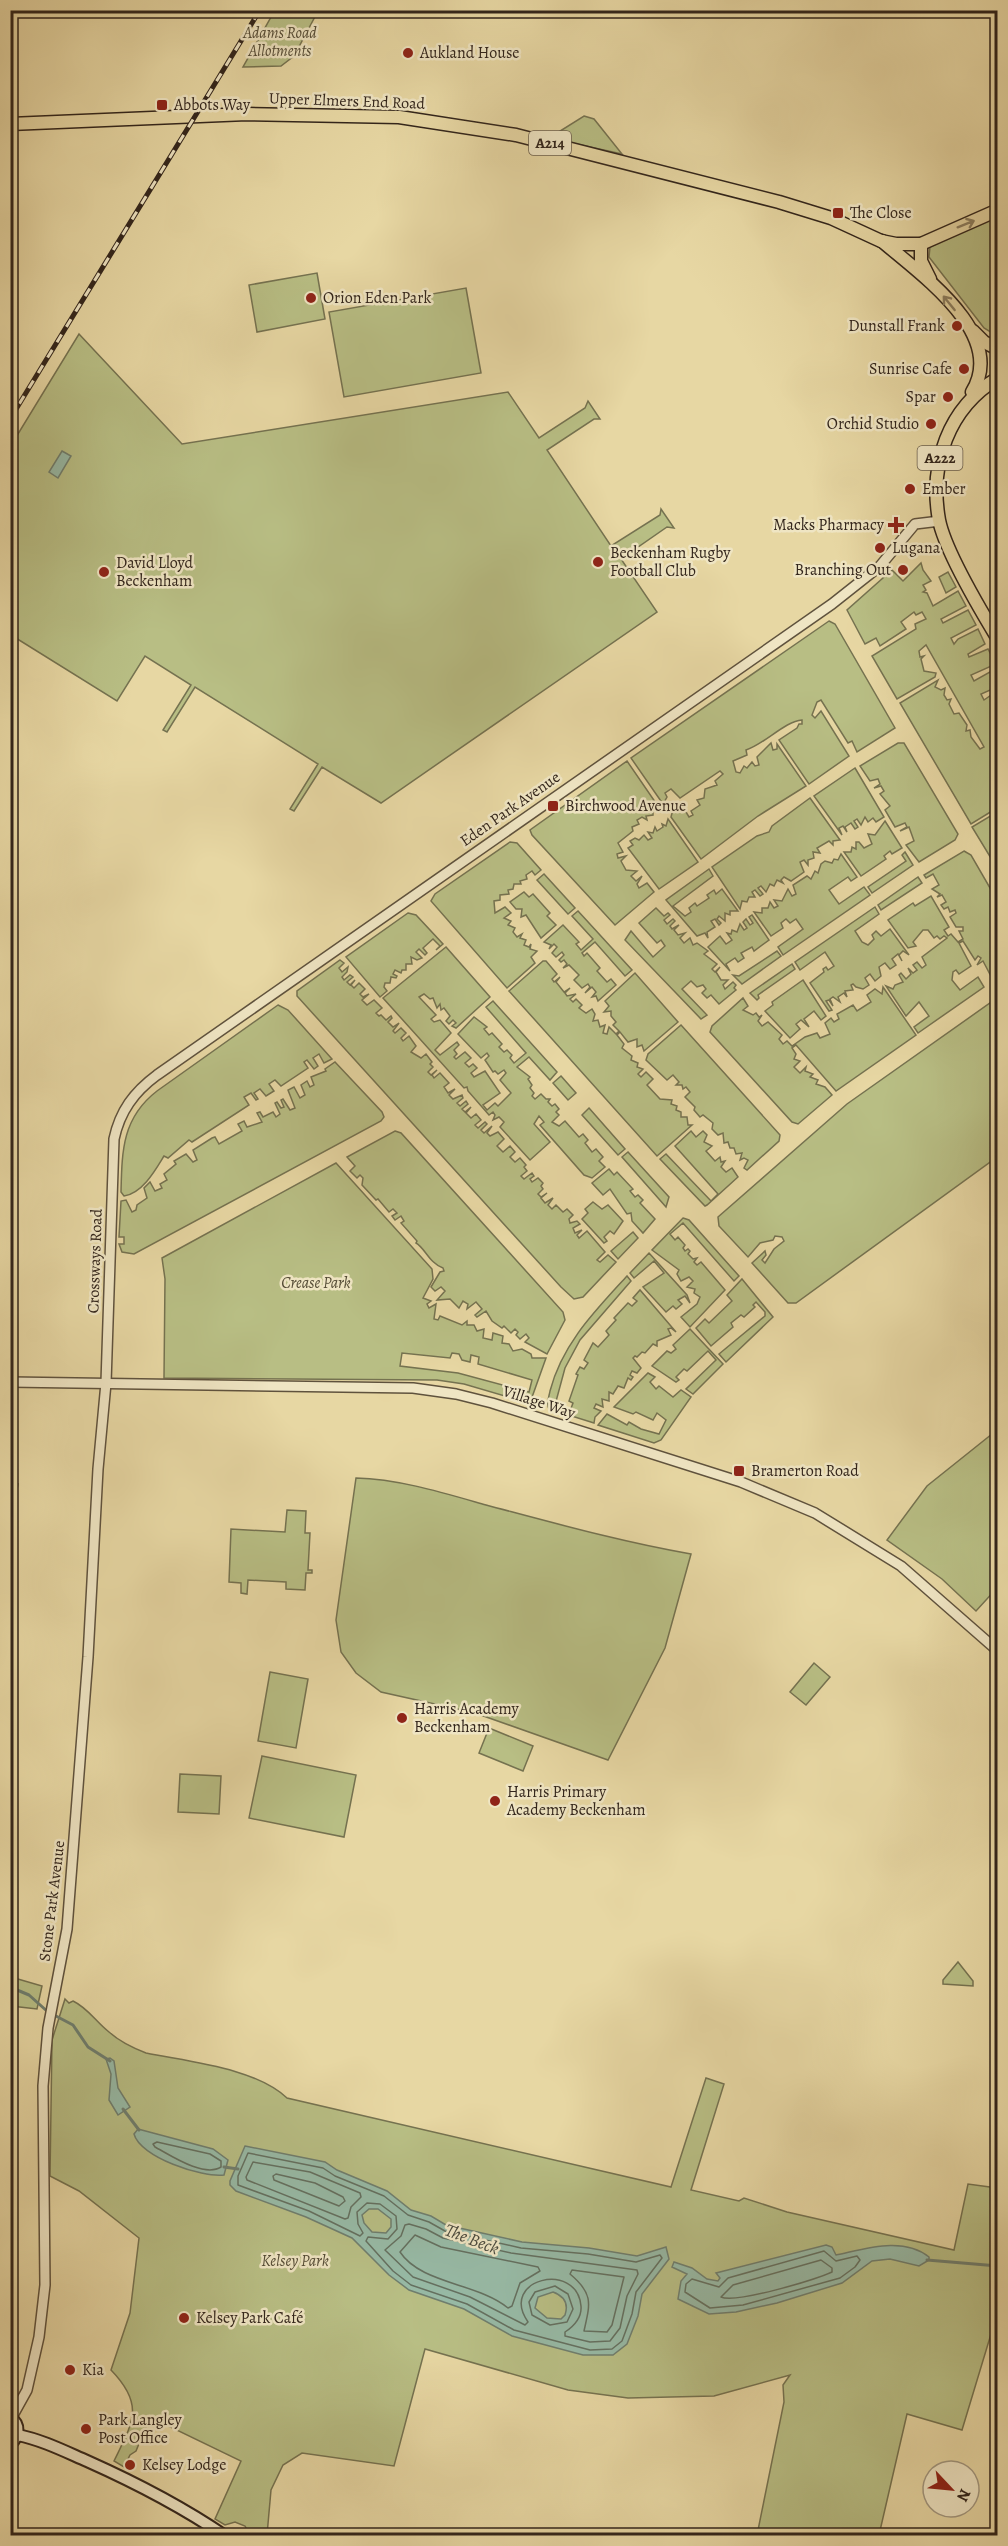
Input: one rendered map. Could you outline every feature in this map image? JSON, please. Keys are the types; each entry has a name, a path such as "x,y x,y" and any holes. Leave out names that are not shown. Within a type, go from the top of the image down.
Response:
{"main road":[{"name":"Upper Elmers End Road","path":"10,124 247,114 410,118 516,135 789,205 831,218 881,241"},
{"path":"881,241 921,244 997,211"},
{"path":"881,241 916,264 968,326 984,342 998,349"},
{"path":"916,264 921,244"},
{"path":"967,401 978,381 981,367 979,350 968,326"},
{"path":"967,401 998,378"},
{"name":"A222","path":"967,401 948,430 940,453 937,489 940,521 951,549 998,639"},
{"path":"10,2445 18,2435 17,2424 11,2417"},
{"path":"18,2435 45,2443 132,2482 192,2514 225,2535"}],"street":[{"name":"Eden Park Avenue","path":"114,1140 122,1113 146,1083 832,604 880,566 915,524 940,521"},
{"name":"Crossways Road","path":"106,1383 114,1140"},
{"name":"Village Way","path":"10,1382 424,1389 456,1394 536,1416 741,1482 815,1513 902,1566 998,1651"},
{"name":"Stone Park Avenue","path":"11,2417 27,2390 44,2300 43,2086 48,2028 67,1929 106,1383"}],"green space":[{"name":"Adams Road Allotments","path":"275,10 318,11 294,56 281,66 243,67"},
{"path":"584,116 594,119 622,154 549,138"},
{"path":"997,217 997,336 984,328 929,257 930,247"},
{"path":"317,273 325,319 257,332 249,285"},
{"path":"466,288 481,373 344,397 329,312"},
{"path":"79,334 182,444 508,392 539,438 585,408 588,401 600,419 594,419 547,450 611,546 660,515 661,509 674,528 667,527 621,559 657,612 381,803 322,767 294,811 290,809 318,764 195,687 167,732 163,730 191,685 145,656 117,701 11,635 10,447"},
{"path":"921,563 931,581 923,585 926,590 923,592 927,593 933,606 958,591 966,606 941,619 943,623 968,610 976,625 951,638 954,644 958,639 978,629 985,644 968,654 969,657 988,649 996,664 971,675 974,681 997,668 997,687 981,694 984,700 997,691 997,711 991,713 994,720 997,719 997,808 971,824 900,703 938,680 935,687 941,690 945,688 944,695 947,700 951,699 949,704 954,714 959,713 967,725 966,731 970,730 971,737 980,749 984,747 926,645 919,651 920,657 924,656 921,659 924,671 936,673 935,677 897,699 872,656 916,629 915,624 926,619 922,612 916,615 914,612 901,622 906,629 880,646 876,638 865,644 847,610 892,570 903,581"},
{"path":"948,572 956,587 946,593 939,577"},
{"path":"829,621 835,624 895,728 857,752 852,741 848,743 821,700 817,702 812,715 815,718 821,711 849,756 809,784 779,740 802,724 802,720 789,724 746,750 747,755 733,761 736,772 740,773 744,766 747,768 752,762 755,766 759,765 757,757 771,743 773,750 777,749 777,744 806,786 758,816 701,859 671,817 672,813 683,807 689,817 693,815 691,811 700,805 697,800 704,798 705,789 717,785 715,781 723,774 720,771 680,798 671,789 665,793 667,797 663,804 631,758"},
{"path":"898,743 904,743 958,834 955,840 919,862 906,845 914,841 909,827 900,831 907,827 905,823 895,827 885,810 890,806 880,794 884,791 881,786 874,788 880,784 878,779 870,781 860,766"},
{"path":"627,761 660,809 653,809 653,815 646,816 647,820 642,817 637,820 639,824 632,827 633,831 618,843 623,852 617,854 618,858 626,856 621,861 626,870 637,871 631,876 636,881 642,876 637,884 639,888 647,883 654,892 615,925 532,835 530,830"},
{"path":"855,768 884,817 876,822 873,818 868,822 865,817 861,825 857,819 854,821 858,827 855,829 851,823 845,827 847,832 843,826 839,828 842,835 814,796"},
{"path":"810,798 840,840 833,841 833,845 829,841 817,848 820,853 813,852 814,858 808,860 808,865 804,860 800,862 804,872 791,881 784,877 781,880 783,883 777,880 774,886 770,884 766,892 761,886 758,888 763,894 760,896 755,890 752,892 755,897 749,897 747,902 742,901 740,909 712,867 757,836 769,832 772,826"},
{"path":"997,812 997,868 972,827"},
{"path":"668,819 698,862 659,889 628,848 633,845 630,841 635,838 639,840 644,835 648,840 652,838 648,832 653,833 655,827 657,831 663,827 662,824 666,826"},
{"path":"885,821 902,848 892,854 890,851 884,856 886,859 861,876 844,852 851,852 852,847 856,849 856,842 864,848 872,844 868,834 875,835"},
{"path":"510,842 517,843 541,870 535,875 532,871 526,875 527,879 520,881 521,884 514,884 513,889 508,890 509,894 500,895 500,900 494,901 495,913 505,907 511,913 504,918 511,921 508,925 515,928 513,932 517,937 522,934 520,938 526,940 524,945 529,947 531,944 530,949 537,951 531,957 535,963 507,988 431,901 435,894"},
{"path":"964,851 971,855 997,900 997,977 993,980 983,961 977,965 981,958 978,956 975,960 963,941 959,943 971,966 959,974 956,970 953,972 952,980 960,990 978,977 984,987 918,1033 914,1027 929,1016 919,1002 906,1016 886,986 893,989 895,985 903,982 899,975 901,973 906,979 911,974 908,968 913,973 917,970 913,965 917,962 922,968 926,965 922,957 947,938 944,936 940,939 937,936 934,938 928,930 923,930 913,942 916,946 908,948 888,920 913,903 915,906 931,896 949,927 944,930 948,936 951,934 958,942 963,939 959,931 963,931 963,927 956,927 950,917 956,913 955,910 950,912 948,907 944,909 941,905 946,902 942,895 937,897 940,894 932,889 939,885 933,874 926,878 924,875"},
{"path":"905,852 913,865 872,893 868,887 906,861 902,855"},
{"path":"841,854 857,877 851,881 848,877 829,890 839,904 864,887 870,895 783,955 778,947 803,929 796,919 790,923 786,919 781,923 783,928 771,936 754,912 762,913 762,908 768,908 770,902 774,908 778,906 774,900 782,901 788,889 792,896 796,894 793,885 807,876 811,879 815,871 818,873 821,864 825,861 832,863 834,859 838,860"},
{"path":"709,869 713,876 673,906 685,916 691,912 689,908 695,903 697,906 709,898 707,895 714,890 716,894 722,889 738,911 730,911 730,915 725,913 725,921 719,916 717,919 721,923 719,925 715,919 711,921 715,927 707,932 708,938 705,933 697,936 666,900"},
{"path":"544,874 575,908 568,914 537,880"},
{"path":"918,877 922,883 881,910 878,905"},
{"path":"524,892 529,897 533,894 550,913 547,916 556,925 541,938 526,915 521,917 522,909 516,909 510,902"},
{"path":"875,907 879,914 855,931 862,942 868,945 874,939 872,935 876,931 881,936 890,929 909,955 903,951 899,955 902,961 898,954 892,959 896,965 890,969 885,963 879,967 881,976 875,981 870,974 865,978 869,985 863,989 851,985 853,990 845,991 847,997 844,993 838,997 840,1002 833,997 830,999 833,1006 829,1000 826,1001 832,1010 829,1011 810,983 824,972 823,969 826,967 828,970 834,966 825,952 800,970 795,962"},
{"path":"656,908 664,916 668,913 670,915 664,920 667,924 673,919 675,921 670,926 672,929 679,925 674,930 678,935 685,933 680,938 684,943 690,938 693,945 697,943 708,951 704,954 717,964 712,969 715,972 720,967 716,972 721,980 728,980 723,985 725,989 733,982 736,985 734,988 736,990 719,1004 711,995 707,998 702,993 706,989 703,985 697,987 691,981 682,989 707,1015 701,1019 625,940 631,931 653,957 665,946 661,940 657,943 639,923"},
{"path":"578,911 632,970 625,976 595,942 582,953 584,956 587,953 600,968 597,971 607,982 611,979 616,985 598,1001 596,996 592,997 596,992 592,987 585,993 590,987 588,984 582,988 574,980 579,975 569,965 563,968 567,964 564,960 561,962 559,960 564,955 562,952 556,957 552,953 557,947 554,944 549,949 551,945 544,942 563,925 579,942 576,944 581,950 593,939 572,916"},
{"path":"408,913 416,915 443,944 436,950 440,946 433,939 423,948 427,953 425,955 419,949 416,952 422,958 417,960 411,957 412,964 406,964 406,970 402,970 401,973 395,970 393,974 397,976 396,978 391,977 390,983 385,983 384,987 387,991 380,997 346,957"},
{"path":"752,915 769,940 754,951 752,947 741,953 744,958 738,962 735,958 726,964 730,971 708,947 720,936 726,944 732,940 727,933 731,934 732,930 737,932 740,924 744,930 747,928 743,922 746,919 750,925 753,923 749,917"},
{"path":"446,947 490,997 456,1028 452,1026 456,1023 453,1020 449,1024 446,1021 450,1016 444,1008 441,1010 440,1004 437,1008 433,998 430,999 424,994 419,997 436,1015 431,1019 434,1022 440,1020 451,1033 435,1050 440,1055 457,1042 459,1045 454,1050 457,1054 454,1057 456,1059 465,1052 471,1058 465,1063 469,1067 473,1064 477,1068 471,1073 474,1077 485,1071 500,1093 483,1105 487,1110 495,1103 498,1106 511,1093 500,1080 506,1073 504,1070 498,1074 493,1072 485,1060 489,1056 487,1053 481,1058 458,1034 474,1017 487,1027 484,1029 489,1035 492,1033 502,1044 499,1047 504,1052 507,1050 512,1055 510,1058 514,1063 526,1053 486,1007 493,1001 557,1072 550,1080 529,1057 517,1067 530,1077 528,1079 532,1085 530,1088 535,1099 541,1094 546,1099 550,1099 548,1102 552,1106 555,1104 559,1109 556,1112 559,1115 552,1122 559,1126 565,1121 579,1137 583,1134 588,1140 585,1143 592,1152 596,1149 603,1157 599,1161 605,1167 592,1178 584,1175 540,1125 544,1122 539,1116 534,1124 550,1142 530,1160 500,1127 504,1122 499,1117 493,1120 495,1115 493,1112 489,1115 467,1087 464,1088 383,998"},
{"path":"777,951 781,956 742,984 733,975 739,976"},
{"path":"340,960 344,963 339,968 342,972 348,967 342,977 344,980 350,975 353,977 347,982 350,985 355,980 351,985 354,988 359,983 365,989 360,994 363,997 369,994 362,1000 367,1005 374,1000 382,1008 376,1013 379,1016 381,1015 386,1020 391,1016 388,1022 393,1027 399,1023 393,1031 395,1033 401,1028 406,1033 401,1038 403,1041 409,1036 416,1046 411,1052 421,1058 426,1054 433,1067 428,1072 431,1075 437,1070 432,1075 434,1078 440,1073 449,1083 444,1087 448,1093 455,1089 449,1095 453,1099 462,1095 463,1098 457,1103 460,1106 466,1101 468,1104 462,1109 465,1112 471,1107 466,1113 471,1118 476,1114 481,1120 475,1125 478,1128 485,1122 487,1124 481,1130 484,1133 492,1126 487,1133 490,1136 498,1132 504,1139 497,1146 503,1152 510,1146 515,1152 510,1157 515,1162 520,1158 526,1165 524,1167 527,1171 521,1176 524,1179 532,1173 534,1176 530,1179 532,1182 538,1178 543,1183 541,1186 543,1189 538,1194 541,1197 547,1193 541,1198 545,1203 553,1198 548,1205 552,1209 556,1205 563,1212 567,1209 573,1215 569,1219 570,1223 577,1221 580,1224 573,1228 575,1233 582,1230 577,1235 579,1238 587,1231 605,1252 597,1260 600,1262 608,1255 616,1262 583,1297 574,1299 561,1287 297,996 297,991"},
{"path":"543,961 546,961 557,974 552,979 554,982 560,977 556,982 564,992 570,988 565,993 567,996 576,994 570,999 573,1002 576,999 582,1005 579,1008 586,1013 592,1009 595,1014 593,1021 598,1020 600,1027 605,1025 603,1033 607,1034 609,1027 616,1034 619,1031 613,1025 616,1022 611,1016 611,1011 604,1012 609,1006 605,1001 635,973 678,1022 644,1051 642,1045 637,1047 637,1039 628,1042 620,1032 617,1035 624,1044 622,1048 632,1056 631,1060 638,1063 637,1067 643,1069 638,1074 641,1077 646,1072 653,1079 647,1085 660,1099 672,1100 671,1104 677,1106 676,1110 681,1112 681,1117 687,1117 688,1125 692,1125 657,1156 509,991"},
{"path":"792,964 795,969 758,995 757,1000 750,993"},
{"path":"803,980 826,1016 821,1020 814,1011 804,1019 809,1027 801,1020 796,1024 800,1029 790,1038 765,1011 773,1005 772,1002"},
{"path":"883,987 916,1035 836,1091 796,1045 792,1048 796,1054 794,1059 800,1061 794,1067 800,1073 806,1067 805,1071 813,1074 810,1077 818,1080 816,1084 825,1087 832,1095 798,1124 792,1122 710,1032 712,1026 743,998 748,1006 743,1010 753,1015 756,1013 759,1017 762,1015 758,1021 762,1026 768,1022 782,1035 779,1039 783,1044 787,1041 792,1046 805,1037 817,1033 820,1038 830,1034 825,1023 831,1018 834,1022 839,1019 837,1014 853,1005 857,1011 871,1002 867,995 875,989 882,994"},
{"path":"997,998 997,1157 796,1303 788,1303 752,1263 765,1251 766,1255 762,1260 765,1263 774,1249 784,1241 782,1237 775,1236 773,1240 760,1243 748,1257 719,1226 718,1217 847,1104"},
{"path":"278,1005 288,1010 332,1059 324,1063 319,1054 313,1058 318,1066 314,1069 307,1060 304,1062 308,1068 281,1086 275,1080 269,1084 274,1091 266,1096 260,1089 254,1093 258,1099 256,1100 251,1093 244,1097 249,1105 192,1142 189,1140 168,1158 164,1156 143,1185 124,1196 121,1192 121,1177 126,1136 130,1124 145,1101"},
{"path":"681,1025 780,1135 779,1141 747,1170 744,1168 748,1160 744,1158 740,1160 742,1153 736,1154 728,1142 724,1143 723,1133 718,1135 712,1129 713,1123 703,1115 700,1117 694,1110 695,1107 685,1097 690,1092 686,1087 683,1089 682,1085 676,1085 679,1082 673,1075 667,1080 646,1060 648,1054"},
{"path":"335,1062 382,1112 384,1117 381,1121 134,1254 122,1252 119,1244 124,1244 124,1237 119,1237 121,1201 126,1200 132,1212 136,1210 137,1205 147,1198 144,1188 150,1182 155,1191 162,1188 160,1184 167,1180 164,1174 176,1164 174,1161 186,1154 193,1162 197,1160 193,1150 212,1138 215,1137 219,1144 242,1131 238,1124 244,1121 247,1127 262,1122 257,1113 260,1112 263,1117 273,1112 276,1117 280,1114 275,1103 277,1102 281,1108 284,1107 281,1100 283,1099 290,1110 295,1108 288,1090 294,1087 300,1098 305,1095 301,1085 307,1081 310,1087 314,1085 311,1077 326,1071 325,1069"},
{"path":"561,1076 576,1093 568,1100 553,1083"},
{"path":"589,1108 625,1149 618,1155 582,1115"},
{"path":"395,1131 401,1133 563,1312 565,1320 547,1354 525,1342 529,1338 526,1334 520,1339 515,1329 511,1333 504,1326 502,1328 492,1321 486,1311 477,1317 475,1315 482,1309 476,1302 467,1309 468,1304 463,1301 459,1308 450,1299 437,1300 445,1291 441,1287 435,1291 431,1287 440,1272 444,1271 443,1268 434,1263 416,1243 417,1241 401,1223 404,1221 401,1216 395,1220 392,1216 397,1213 393,1209 389,1212 362,1185 363,1178 360,1175 357,1178 350,1171 355,1166 347,1157"},
{"path":"691,1131 696,1137 703,1131 707,1135 704,1142 712,1146 706,1151 715,1161 720,1157 721,1162 725,1161 721,1167 726,1172 732,1168 738,1177 707,1205 705,1206 660,1159 666,1154 711,1201 718,1194 675,1146"},
{"path":"628,1152 669,1197 666,1207 622,1157"},
{"name":"Crease Park","path":"336,1163 432,1269 433,1279 423,1298 431,1301 427,1304 429,1308 436,1304 434,1319 438,1320 440,1316 462,1325 467,1321 467,1325 474,1325 477,1331 484,1329 483,1338 492,1340 493,1333 503,1336 502,1343 509,1344 513,1351 522,1349 531,1354 532,1358 546,1358 531,1400 522,1401 464,1384 437,1380 164,1378 165,1279 162,1258","holes":["402,1353 450,1358 452,1353 459,1354 462,1360 470,1362 471,1355 479,1357 478,1364 532,1380 529,1392 458,1373 400,1366"]},
{"path":"609,1169 614,1175 617,1172 633,1189 630,1191 635,1197 638,1195 643,1200 640,1203 655,1219 643,1233 632,1221 631,1213 627,1214 610,1189 603,1195 592,1183"},
{"path":"593,1202 602,1209 608,1205 623,1221 614,1234 610,1231 604,1237 607,1241 604,1243 582,1219 588,1213 585,1209"},
{"path":"683,1218 689,1220 739,1276 734,1281 683,1223 670,1234 675,1240 678,1237 685,1245 683,1248 685,1251 688,1249 690,1251 688,1254 693,1259 697,1258 694,1262 697,1265 701,1262 725,1290 690,1327 681,1317 697,1304 700,1297 694,1293 695,1289 687,1287 693,1281 689,1277 681,1281 677,1274 679,1270 652,1250"},
{"path":"633,1232 638,1238 618,1259 611,1251"},
{"path":"649,1253 687,1295 690,1303 685,1296 678,1300 682,1304 676,1309 673,1306 666,1312 643,1287 664,1273 654,1261 634,1278 630,1273"},
{"path":"627,1276 631,1281 580,1340 565,1368 555,1405 570,1411 573,1403 569,1401 578,1375 576,1374 580,1367 584,1369 588,1363 584,1360 593,1343 598,1347 609,1335 606,1331 616,1320 614,1318 628,1303 632,1306 637,1301 633,1298 640,1290 676,1332 671,1328 668,1329 671,1335 657,1341 657,1346 653,1344 645,1353 642,1352 633,1358 641,1368 637,1373 632,1371 630,1375 633,1377 631,1380 628,1378 624,1388 618,1386 613,1394 609,1392 609,1401 602,1399 603,1407 596,1404 594,1408 601,1411 595,1417 594,1423 549,1409 548,1400 555,1374 571,1343 592,1315"},
{"path":"742,1279 773,1317 726,1362 719,1354 765,1316 765,1312 756,1302 753,1305 755,1307 744,1317 741,1315 731,1323 733,1327 711,1346 696,1328 705,1319 709,1323 732,1301 727,1295"},
{"path":"690,1329 723,1364 693,1394 686,1389 716,1360 708,1351 687,1371 684,1369 676,1377 679,1380 676,1382 652,1366 667,1351 671,1353 676,1349 673,1345"},
{"path":"648,1373 655,1377 650,1382 656,1389 659,1386 673,1397 681,1390 691,1397 661,1440 654,1443 598,1425 607,1414 627,1425 629,1422 641,1429 659,1434 666,1420 657,1413 653,1420 636,1412 633,1414 614,1407"},
{"path":"997,1430 997,1588 976,1611 942,1579 887,1540 927,1486"},
{"path":"356,1478 421,1487 588,1532 691,1554 665,1648 608,1760 475,1713 381,1692 356,1673 341,1652 336,1620"},
{"path":"10,1483 18,1484 11,1526"},
{"path":"287,1510 306,1511 305,1533 310,1533 308,1570 312,1570 312,1573 306,1573 305,1590 286,1589 286,1582 248,1580 247,1594 241,1593 241,1583 229,1582 231,1529 285,1532"},
{"path":"814,1663 830,1677 806,1705 790,1692"},
{"path":"270,1672 308,1679 296,1748 258,1741"},
{"path":"489,1728 533,1746 523,1771 479,1753"},
{"path":"262,1756 356,1775 344,1837 249,1818"},
{"path":"180,1774 221,1776 219,1814 178,1812"},
{"path":"958,1962 973,1981 973,1986 943,1984 943,1980"},
{"path":"11,1977 42,1986 37,2009 11,2006"},
{"name":"Kelsey Park","path":"65,1999 69,2003 73,2001 88,2011 104,2028 136,2049 240,2073 274,2088 287,2098 671,2187 706,2078 724,2084 691,2190 739,2201 744,2198 787,2212 954,2250 968,2184 997,2188 997,2331 991,2334 962,2430 907,2414 879,2535 757,2535 784,2402 783,2385 790,2375 714,2396 628,2398 568,2390 425,2349 394,2466 302,2453 283,2465 271,2490 267,2535 250,2535 245,2526 235,2522 225,2525 215,2519 241,2461 150,2417 136,2451 130,2455 124,2467 114,2461 130,2424 132,2404 122,2382 111,2370 130,2313 139,2238 79,2191 50,2176 52,2040"}],"water":[{"path":"62,451 71,456 58,478 49,472"},
{"path":"110,2058 114,2061 118,2088 130,2107 118,2115 109,2100 111,2074 106,2059"},
{"path":"138,2129 213,2149 228,2160 224,2175 202,2173 159,2158 139,2142 134,2134"},
{"path":"245,2146 325,2162 337,2170 387,2191 411,2210 431,2216 446,2225 522,2242 589,2248 637,2256 666,2247 669,2259 642,2294 638,2316 627,2344 613,2355 583,2355 512,2336 464,2309 409,2290 389,2275 352,2238 306,2217 236,2191 230,2185","holes":["369,2209 378,2209 391,2219 391,2227 386,2233 372,2232 364,2223 362,2215","553,2292 563,2298 566,2304 565,2315 561,2319 547,2318 535,2308 538,2297"]},
{"path":"826,2245 832,2247 836,2255 871,2247 908,2247 929,2257 929,2260 919,2266 890,2259 872,2261 842,2283 777,2303 736,2312 709,2314 678,2299 681,2281 687,2274 672,2267 674,2262 692,2268 707,2279 718,2281 720,2278 716,2273"}],"waterway":[{"name":"The Beck","path":"10,1987 29,1995 48,2012"},
{"name":"The Beck","path":"54,2015 73,2025 88,2047 110,2061"},
{"name":"The Beck","path":"123,2109 139,2130"},
{"name":"The Beck","path":"224,2167 238,2169"},
{"name":"The Beck","path":"927,2260 998,2266"}],"railway":[{"path":"10,419 260,10"}],"place":[{"name":"Aukland House","path":"408,53"},
{"name":"Abbots Way","path":"162,105"},
{"name":"The Close","path":"838,213"},
{"name":"Orion Eden Park","path":"311,298"},
{"name":"Dunstall Frank","path":"957,326"},
{"name":"Sunrise Cafe","path":"964,369"},
{"name":"Spar","path":"948,397"},
{"name":"Orchid Studio","path":"931,424"},
{"name":"Ember","path":"910,489"},
{"name":"Macks Pharmacy","path":"896,525"},
{"name":"Lugana","path":"880,548"},
{"name":"Beckenham Rugby Football Club","path":"598,562"},
{"name":"Branching Out","path":"903,570"},
{"name":"David Lloyd Beckenham","path":"104,572"},
{"name":"Birchwood Avenue","path":"553,806"},
{"name":"Bramerton Road","path":"739,1471"},
{"name":"Harris Academy Beckenham","path":"402,1718"},
{"name":"Harris Primary Academy Beckenham","path":"495,1801"},
{"name":"Kelsey Park Café","path":"184,2318"},
{"name":"Kia","path":"70,2370"},
{"name":"Park Langley Post Office","path":"86,2429"},
{"name":"Kelsey Lodge","path":"130,2465"}]}
